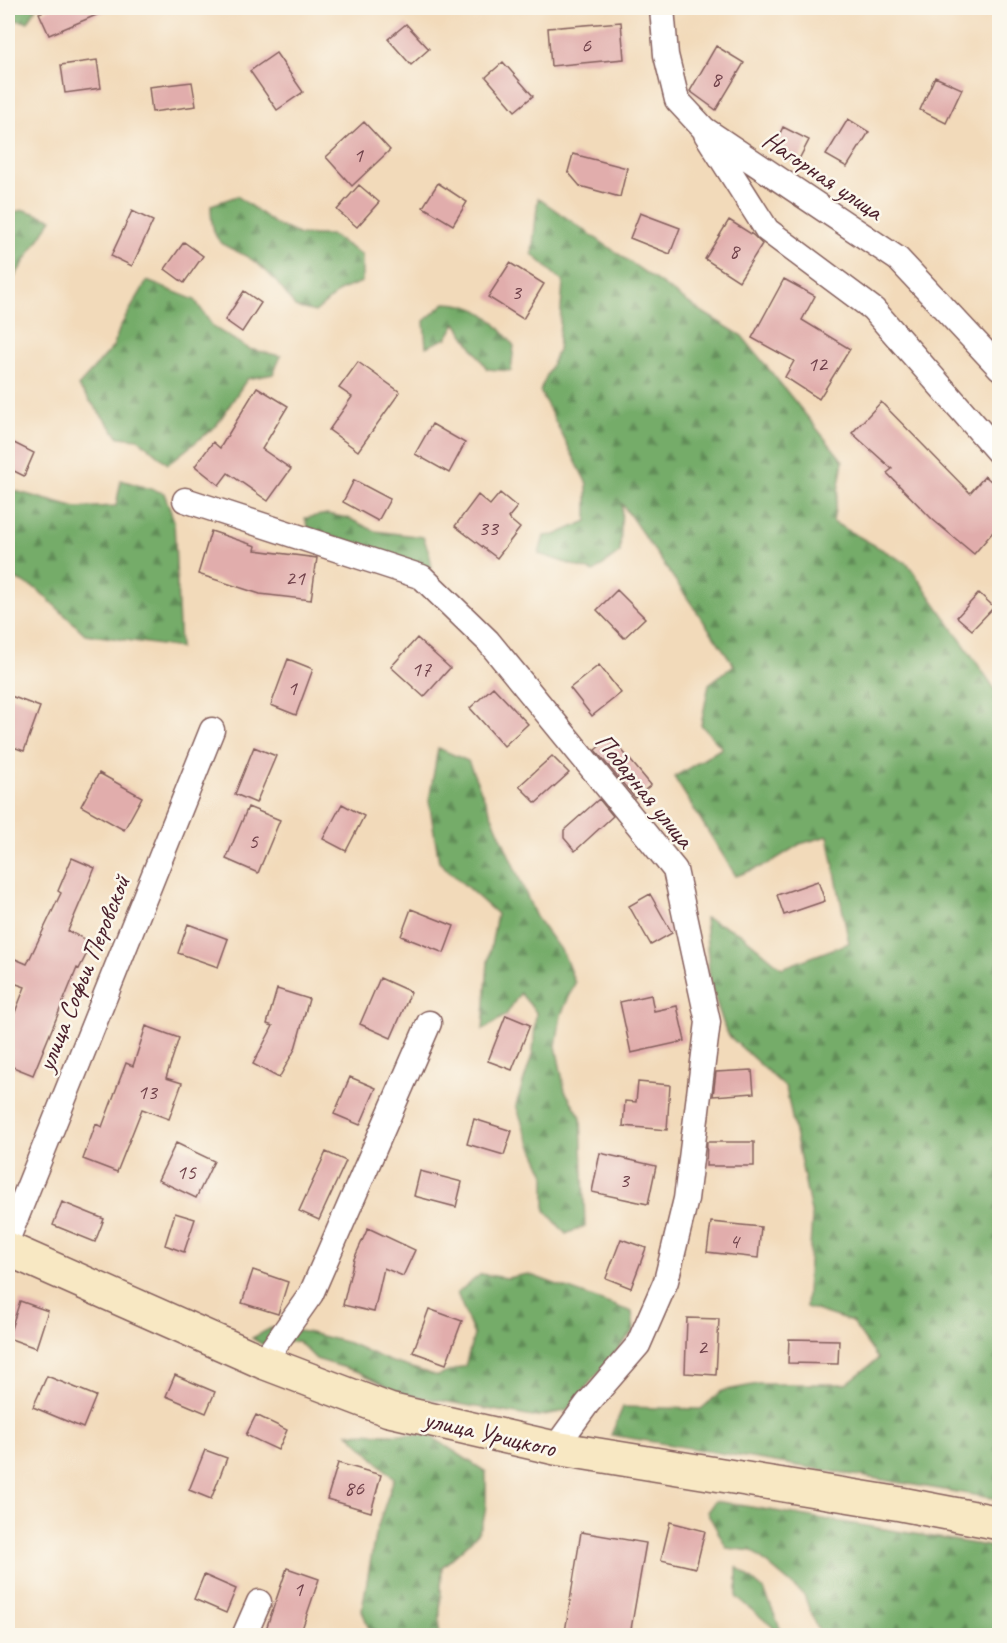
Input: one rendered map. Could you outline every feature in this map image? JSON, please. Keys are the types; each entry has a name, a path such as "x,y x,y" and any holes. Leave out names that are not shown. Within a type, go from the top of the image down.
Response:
{"main road":[{"name":"улица Урицкого","path":"8,1249 263,1362 389,1410 555,1448 999,1523"}],"street":[{"name":"Нагорная улица","path":"662,8 666,55 677,100 704,129 898,259 999,368"},
{"path":"704,129 767,230 873,309 999,454"},
{"name":"Подарная улица","path":"184,500 422,578 488,641 675,870 708,1022 686,1199 666,1281 638,1345 587,1404 555,1448"},
{"name":"улица Софьи Перовской","path":"8,1238 212,730"},
{"path":"263,1362 310,1294 429,1023"},
{"path":"244,1635 259,1602"}],"green space":[{"path":"8,8 36,8 28,22 8,19"},
{"path":"237,196 277,225 300,235 331,235 362,255 362,282 341,290 315,312 295,307 264,269 223,244 214,232 211,205"},
{"path":"538,198 699,310 742,336 843,461 833,522 908,564 999,695 999,1499 611,1435 623,1407 701,1409 722,1391 758,1384 846,1384 878,1359 852,1322 806,1307 812,1217 786,1088 727,1034 710,983 705,918 740,933 782,968 849,943 828,836 800,844 768,864 736,876 674,777 722,748 701,725 709,684 734,665 622,504 620,552 594,572 539,554 544,536 555,535 587,521 587,484 540,391 558,350 563,282 532,254"},
{"path":"24,210 52,219 8,287 8,213"},
{"path":"147,281 195,300 213,327 249,349 281,356 273,374 247,379 216,426 168,464 138,439 119,437 78,386 113,347 120,327"},
{"path":"445,303 477,309 499,328 514,346 511,371 487,369 456,323 447,338 426,347 424,321"},
{"path":"121,480 164,493 174,521 180,648 85,634 37,589 8,576 8,489 76,508 116,506"},
{"path":"327,514 348,518 375,531 423,537 432,568 406,567 357,544 309,530 305,518"},
{"path":"438,748 468,761 536,917 564,955 575,983 561,1015 556,1046 565,1091 581,1117 585,1226 566,1234 545,1210 545,1175 516,1105 533,1052 536,1012 520,993 506,1015 483,1030 488,962 497,914 439,862 429,801"},
{"path":"481,1274 507,1278 528,1274 632,1312 634,1330 566,1411 533,1417 403,1394 359,1372 316,1359 298,1341 263,1345 252,1338 271,1328 306,1332 349,1343 389,1361 438,1376 465,1366 474,1335 457,1293"},
{"path":"348,1433 429,1435 486,1472 486,1506 481,1527 476,1536 442,1567 439,1635 371,1635 362,1610 375,1535 394,1478"},
{"path":"715,1501 999,1548 999,1635 824,1635 816,1626 804,1595 752,1551 727,1548 707,1512"},
{"path":"737,1567 764,1590 783,1635 772,1635 773,1627 737,1598"}],"building":[{"path":"52,8 113,8 49,35 39,13"},
{"path":"621,22 624,59 551,66 548,28"},
{"path":"406,24 429,49 411,65 388,39"},
{"path":"716,46 744,63 716,110 690,91"},
{"path":"276,53 303,92 277,110 250,71"},
{"path":"97,60 101,88 65,93 61,65"},
{"path":"503,62 533,96 515,111 486,77"},
{"path":"935,77 962,89 946,123 920,110"},
{"path":"192,82 196,106 152,112 149,87"},
{"path":"848,119 869,132 847,167 826,155"},
{"path":"364,122 390,150 352,186 326,157"},
{"path":"783,127 809,140 797,163 772,150"},
{"path":"573,154 627,168 620,197 580,186 568,172"},
{"path":"438,183 467,202 453,225 423,207"},
{"path":"359,185 379,202 357,227 337,210"},
{"path":"132,211 153,221 132,266 111,256"},
{"path":"640,213 680,228 670,254 630,238"},
{"path":"729,220 753,235 762,244 739,281 705,259"},
{"path":"184,242 203,256 184,283 165,269"},
{"path":"510,263 544,284 523,319 488,297"},
{"path":"784,279 815,296 802,320 850,349 819,399 785,377 794,361 752,338"},
{"path":"244,291 261,303 242,332 225,320"},
{"path":"358,362 400,392 358,451 329,430 352,397 339,388"},
{"path":"257,387 288,406 262,449 291,469 268,501 228,473 219,485 195,466 213,442 220,448"},
{"path":"881,402 970,493 985,476 999,488 999,525 974,554 932,519 887,473 892,469 852,433"},
{"path":"432,424 465,443 449,473 415,454"},
{"path":"8,440 34,453 24,476 8,468"},
{"path":"354,480 390,499 378,521 343,502"},
{"path":"500,493 517,507 508,518 520,528 497,558 455,526 478,495 490,505"},
{"path":"211,531 256,546 255,550 317,558 311,600 260,594 198,574"},
{"path":"617,590 645,618 624,638 597,610"},
{"path":"979,593 994,607 972,630 957,617"},
{"path":"417,638 450,668 424,697 391,667"},
{"path":"288,659 313,669 296,715 271,705"},
{"path":"599,665 621,693 592,716 570,688"},
{"path":"493,687 528,724 504,746 470,708"},
{"path":"8,695 40,707 24,751 8,745"},
{"path":"611,737 651,785 635,798 595,750"},
{"path":"254,747 276,756 256,803 235,794"},
{"path":"552,756 569,773 536,803 519,786"},
{"path":"99,773 142,797 124,830 81,806"},
{"path":"599,799 613,816 575,851 564,838 564,830"},
{"path":"342,804 364,816 346,851 323,839"},
{"path":"248,807 280,820 258,873 226,859"},
{"path":"72,858 95,868 68,931 92,943 79,969 77,968 33,1075 8,1065 8,1030 25,987 8,981 8,956 27,964 61,893 58,891"},
{"path":"818,881 825,901 784,915 777,895"},
{"path":"650,894 672,933 651,945 629,906"},
{"path":"411,909 454,926 444,953 401,936"},
{"path":"188,924 228,939 218,967 178,953"},
{"path":"380,978 411,992 391,1038 360,1024"},
{"path":"277,989 309,999 295,1049 279,1078 253,1064 273,1026 267,1024"},
{"path":"651,995 654,1011 677,1006 685,1041 631,1053 620,1002"},
{"path":"506,1015 530,1025 512,1070 488,1061"},
{"path":"146,1026 179,1038 166,1078 182,1083 169,1119 142,1109 117,1172 83,1159 96,1124 102,1127 126,1063 133,1066"},
{"path":"752,1070 754,1093 713,1096 716,1072"},
{"path":"350,1077 376,1088 360,1125 334,1114"},
{"path":"638,1082 670,1085 667,1130 623,1126 625,1101 636,1102"},
{"path":"474,1119 512,1131 504,1155 467,1144"},
{"path":"707,1142 754,1142 754,1166 706,1166"},
{"path":"176,1143 214,1161 196,1198 158,1180"},
{"path":"326,1152 346,1161 319,1220 299,1211"},
{"path":"600,1153 656,1166 648,1204 592,1192"},
{"path":"420,1171 462,1182 456,1207 414,1196"},
{"path":"62,1202 104,1219 95,1242 53,1225"},
{"path":"175,1213 195,1219 184,1252 165,1245"},
{"path":"711,1222 761,1227 758,1258 707,1252"},
{"path":"368,1228 415,1250 403,1276 384,1268 374,1312 343,1305 354,1259"},
{"path":"621,1239 646,1248 631,1288 606,1278"},
{"path":"253,1270 288,1282 278,1314 242,1303"},
{"path":"20,1301 48,1311 36,1348 8,1338"},
{"path":"429,1309 462,1321 446,1364 413,1352"},
{"path":"687,1318 719,1319 716,1375 685,1373"},
{"path":"789,1339 839,1340 838,1364 788,1363"},
{"path":"175,1375 215,1392 206,1413 166,1396"},
{"path":"47,1376 96,1396 83,1428 33,1407"},
{"path":"256,1415 287,1430 278,1450 246,1435"},
{"path":"205,1450 227,1458 211,1499 189,1490"},
{"path":"338,1463 381,1475 371,1512 327,1499"},
{"path":"670,1522 705,1531 696,1568 661,1560"},
{"path":"581,1532 646,1543 630,1635 585,1635 565,1632"},
{"path":"287,1568 319,1579 300,1635 264,1635"},
{"path":"204,1575 236,1589 226,1613 194,1599"}]}
